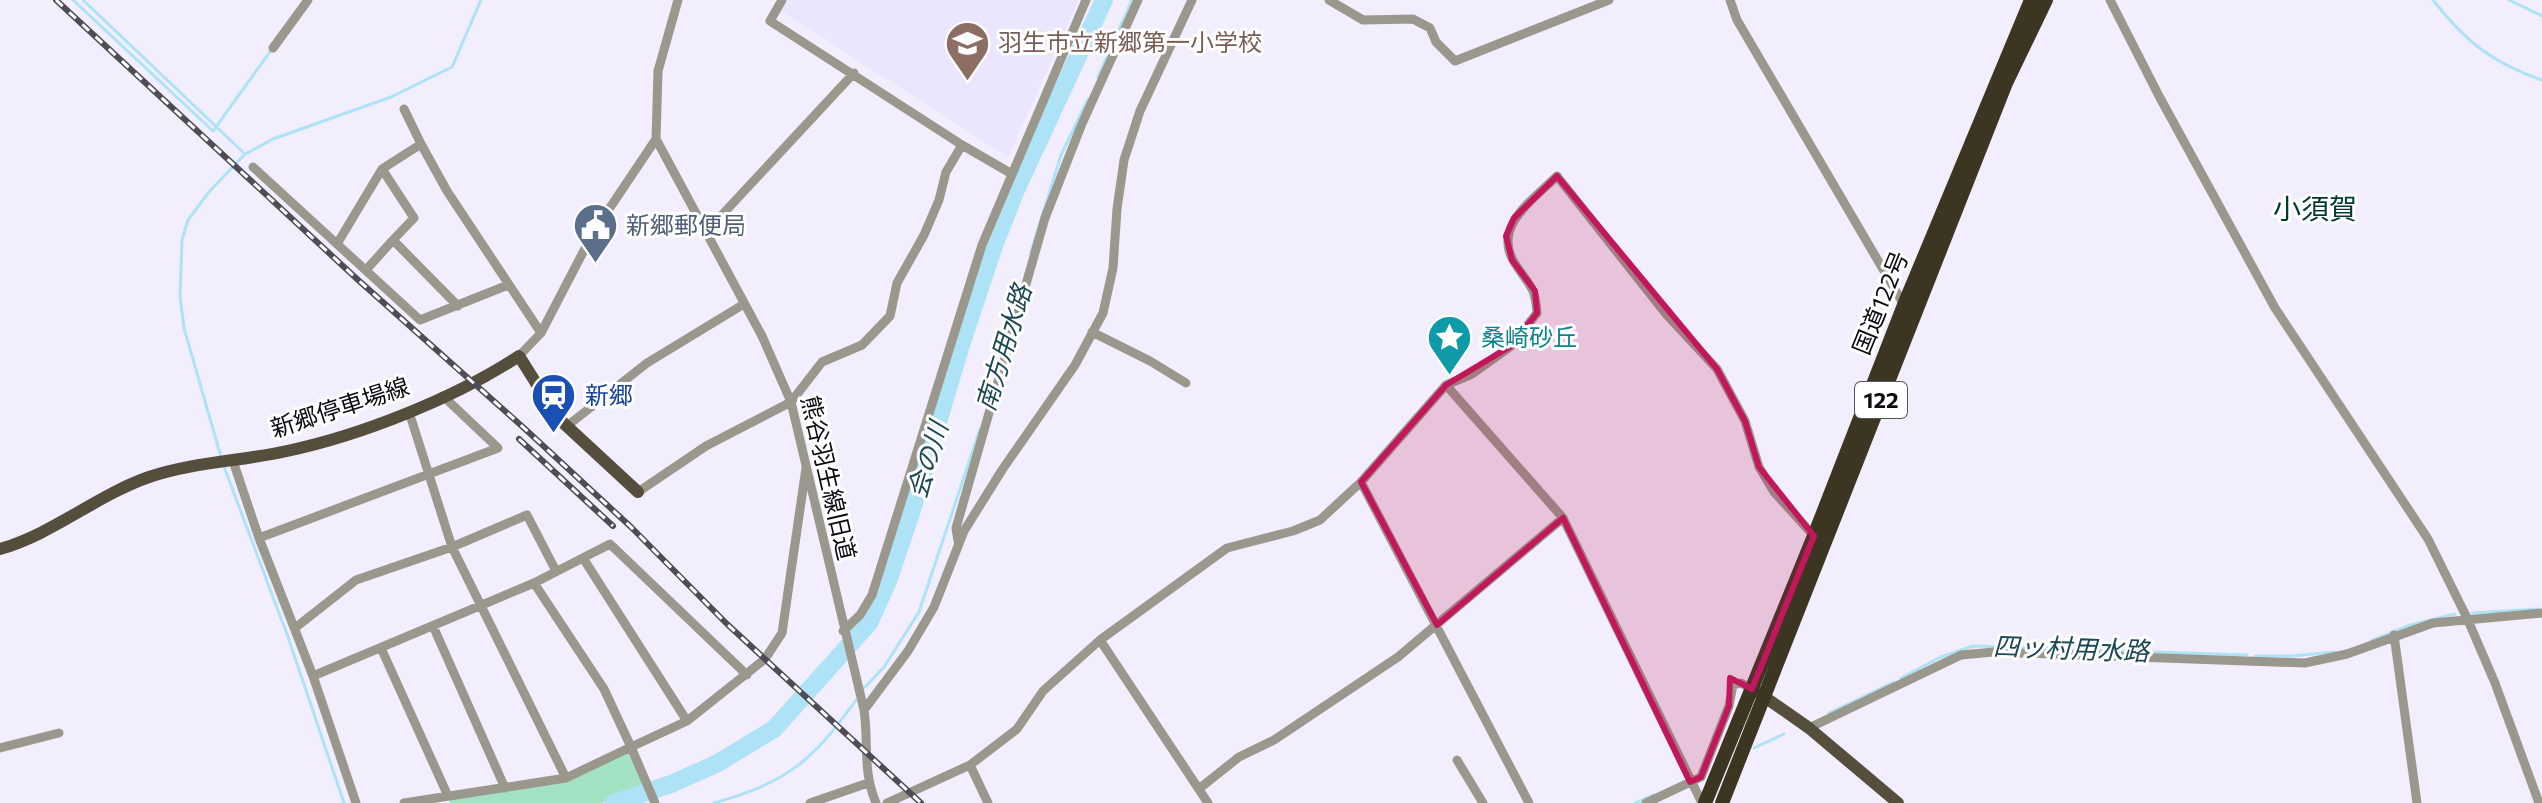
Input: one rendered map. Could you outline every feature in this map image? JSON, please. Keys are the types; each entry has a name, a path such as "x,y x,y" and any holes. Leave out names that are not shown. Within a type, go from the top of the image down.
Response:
{"highway":[{"name":"国道122号","path":"1722,803 1814,536 1904,305 2031,0"},
{"name":"国道122号","path":"1704,803 1758,692 2006,83 2046,0"}],"main road":[{"path":"519,356 550,407 638,492"},
{"name":"新郷停車場線","path":"0,549 28,538 137,482 178,470 310,446 409,412 519,356"},
{"path":"1758,692 1809,728 1898,803"}],"street":[{"path":"273,48 308,0"},
{"path":"519,356 541,333 593,233 656,139 658,71 678,0"},
{"path":"782,0 770,21 1012,174"},
{"path":"843,631 860,615 872,595 982,245 1086,0"},
{"path":"959,545 956,528 1045,218 1081,126 1138,0"},
{"path":"864,710 908,651 928,618 964,531 1002,470 1056,395 1103,313 1113,268 1124,160 1140,111 1192,0"},
{"path":"1329,0 1363,20 1413,19 1430,28 1436,42 1455,61 1609,0"},
{"path":"1730,0 1737,20 1904,305"},
{"path":"2110,0 2275,308 2428,539 2495,683 2539,803"},
{"path":"707,231 854,73"},
{"path":"404,109 447,191 541,333"},
{"name":"熊谷羽生線旧道","path":"656,139 707,231 791,402 864,710 868,783 876,803"},
{"path":"337,244 382,169 421,144"},
{"path":"638,492 706,446 791,402 822,362 862,345 890,316 897,283 924,235 939,200 946,172 962,145"},
{"path":"253,167 420,320 508,285"},
{"path":"366,270 414,218 382,169"},
{"path":"887,803 970,765 1017,729 1043,691 1100,640 1227,548 1293,531 1320,520 1361,482 1446,385 1472,374 1511,346 1537,313 1535,291 1512,260 1506,236 1514,218 1557,176 1666,314 1717,369 1745,421 1759,467 1774,492 1814,536"},
{"path":"393,240 458,306"},
{"path":"567,426 647,363 744,304"},
{"path":"1092,332 1186,383"},
{"path":"1446,385 1563,518 1690,782 1704,803"},
{"path":"259,538 498,448 443,396"},
{"path":"409,412 452,547 566,778"},
{"path":"233,461 259,538 313,676 356,803"},
{"path":"404,803 566,778 687,721 747,675 765,659 782,633 806,468"},
{"path":"1361,482 1529,803"},
{"path":"295,628 356,580 452,547 527,515 556,571"},
{"path":"1200,788 1239,757 1274,740 1398,657 1563,518"},
{"path":"313,676 534,583 610,544 747,675"},
{"path":"583,558 687,721"},
{"path":"534,583 604,689 652,794"},
{"path":"1809,728 1961,655 1994,652 2305,663 2347,654 2433,623 2542,613"},
{"path":"433,626 505,788"},
{"path":"2394,635 2417,803"},
{"path":"1100,640 1208,803"},
{"path":"381,648 448,796"},
{"path":"1646,803 1701,777 1729,706 1733,685 1741,683 1758,692"},
{"path":"0,748 59,733"},
{"path":"1457,760 1483,803"},
{"path":"970,765 988,803"},
{"path":"810,803 868,783"}],"highlighted area":[{"path":"1557,176 1717,369 1745,421 1759,467 1814,536 1752,689 1730,678 1729,706 1701,777 1690,782 1563,518 1437,625 1361,482 1446,385 1511,346 1537,313 1535,291 1512,260 1506,236 1514,218"}],"shaded area":[{"name":"羽生市立新郷第一小学校","path":"781,0 1079,0 1008,157 776,8"}],"green space":[{"path":"630,750 647,786 602,803 450,803 448,799 567,780"}],"waterway":[{"path":"73,0 213,131 272,49"},
{"path":"83,0 245,154"},
{"path":"221,457 184,328 180,296 182,240 188,220 209,192 245,154 273,139 391,97 452,67 481,0"},
{"name":"会の川","path":"614,803 671,784 718,763 774,729 869,623 888,581 910,516 995,243 1016,190 1104,0"},
{"name":"南方用水路","path":"1098,77 1132,0"},
{"name":"南方用水路","path":"2433,0 2456,27 2481,49 2508,66 2542,80"},
{"name":"会の川","path":"2509,0 2542,16"},
{"name":"南方用水路","path":"1031,252 1061,155 1088,99"},
{"name":"南方用水路","path":"1004,344 1009,329"},
{"name":"南方用水路","path":"864,688 884,667 919,612 980,429"},
{"path":"223,464 288,637 344,803"},
{"name":"四ッ村用水路","path":"2472,613 2538,609"},
{"name":"四ッ村用水路","path":"2371,641 2410,625 2455,614"},
{"name":"四ッ村用水路","path":"1901,678 1941,657 1973,646 2247,655"},
{"name":"四ッ村用水路","path":"2255,656 2334,652"},
{"name":"四ッ村用水路","path":"1829,713 1894,682"},
{"name":"南方用水路","path":"714,803 761,787 796,767 826,739 856,700"},
{"name":"四ッ村用水路","path":"1754,748 1784,734"},
{"name":"四ッ村用水路","path":"1635,803 1653,795"}],"railway":[{"path":"56,0 631,527 727,624 921,803"},
{"path":"519,439 613,526"}],"place":[{"name":"羽生市立新郷第一小学校","path":"967,82"},
{"name":"新郷郵便局","path":"595,265"},
{"name":"桑崎砂丘","path":"1450,377"},
{"name":"新郷","path":"554,435"}],"district":[{"name":"小須賀","path":"2315,209"}]}
